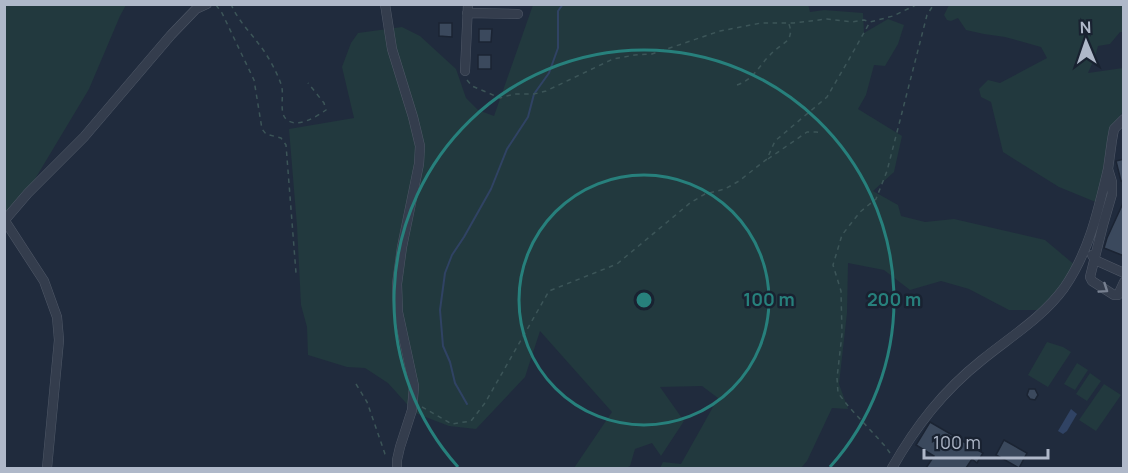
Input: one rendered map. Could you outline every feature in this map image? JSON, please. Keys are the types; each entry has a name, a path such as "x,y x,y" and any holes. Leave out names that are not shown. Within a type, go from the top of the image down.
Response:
{"street":[{"path":"47,468 59,340 57,317 44,280 5,221 28,193 84,137 171,35 196,9 207,4"},
{"path":"385,4 392,49 420,146 420,164 402,247 397,284 398,312 414,386 412,410 397,464"},
{"path":"465,71 467,9 518,14"},
{"path":"894,465 917,428 945,392 1044,311 1063,288 1087,246 1108,169 1114,129 1124,119"},
{"path":"1108,169 1112,182 1112,194 1090,277 1092,281 1114,296 1118,295 1124,282"},
{"path":"1087,246 1095,260 1124,273"}],"path":[{"path":"215,4 254,80 262,129 266,134 280,138 286,145 296,273"},
{"path":"231,4 231,8 269,58 282,85 284,116 290,122 296,124 326,110 315,89 308,83"},
{"path":"465,71 465,77 472,86 500,98 514,94 534,94 546,91 613,59 652,54 741,27 761,23 827,19 870,22 893,16 918,4"},
{"path":"894,465 885,446 838,393 837,378 842,334 841,291 833,265 842,236 860,213 876,199 927,15 934,4"},
{"path":"767,159 775,141 827,97 870,22"},
{"path":"737,85 758,71 768,57 789,39 791,30 789,23"},
{"path":"413,403 452,424 471,421 485,403 549,291 617,264 690,203 705,194 725,189 739,181 807,132 822,133"},
{"path":"356,384 367,402 385,454 397,464"}],"green space":[{"path":"808,4 810,12 824,10 863,13 864,33 888,19 904,25 898,44 885,66 874,65 866,95 858,109 902,136 894,172 873,191 898,205 901,216 925,222 954,219 1045,240 1076,266 1058,293 1038,310 1009,310 969,289 941,281 910,290 884,270 848,263 847,313 839,384 848,409 832,408 807,461 801,468 660,468 663,462 681,464 718,398 702,386 660,387 684,421 661,456 652,443 635,449 630,466 626,468 574,468 612,412 540,331 525,377 476,429 449,426 415,413 388,383 365,368 347,367 308,355 307,327 301,305 289,129 354,118 342,67 351,43 358,33 402,27 420,36 456,69 466,98 478,110 494,116 533,5"},
{"path":"5,5 126,5 89,89 23,199 5,214"},
{"path":"949,5 1123,5 1123,32 1120,32 1110,44 1098,46 1088,73 1123,68 1123,112 1109,130 1098,203 1059,187 1003,152 991,102 981,97 979,89 988,80 1000,83 1047,58 1041,47 966,30 958,18 947,20 944,15"},
{"path":"1047,342 1071,352 1048,387 1028,375"},
{"path":"1077,363 1088,370 1075,390 1064,384"},
{"path":"1090,373 1101,381 1087,401 1076,394"},
{"path":"1104,384 1121,395 1096,431 1079,420"}],"water":[{"path":"1071,409 1077,414 1063,434 1058,431"}],"building":[{"path":"439,23 452,23 452,37 439,36"},
{"path":"479,29 492,29 491,42 479,42"},
{"path":"478,55 491,55 491,69 478,69"},
{"path":"1124,159 1124,181 1121,181 1116,161"},
{"path":"1124,201 1124,256 1104,248"},
{"path":"1029,389 1035,389 1038,395 1035,400 1030,399 1027,395"},
{"path":"930,422 983,453 977,463 972,459 966,468 926,468 934,456 916,445"},
{"path":"1004,440 1027,453 1019,468 996,455"}],"waterway":[{"path":"467,404 455,383 443,346 440,310 445,273 452,255 491,189 507,149 528,117 534,94 549,73 558,48 558,11 563,4"}]}
